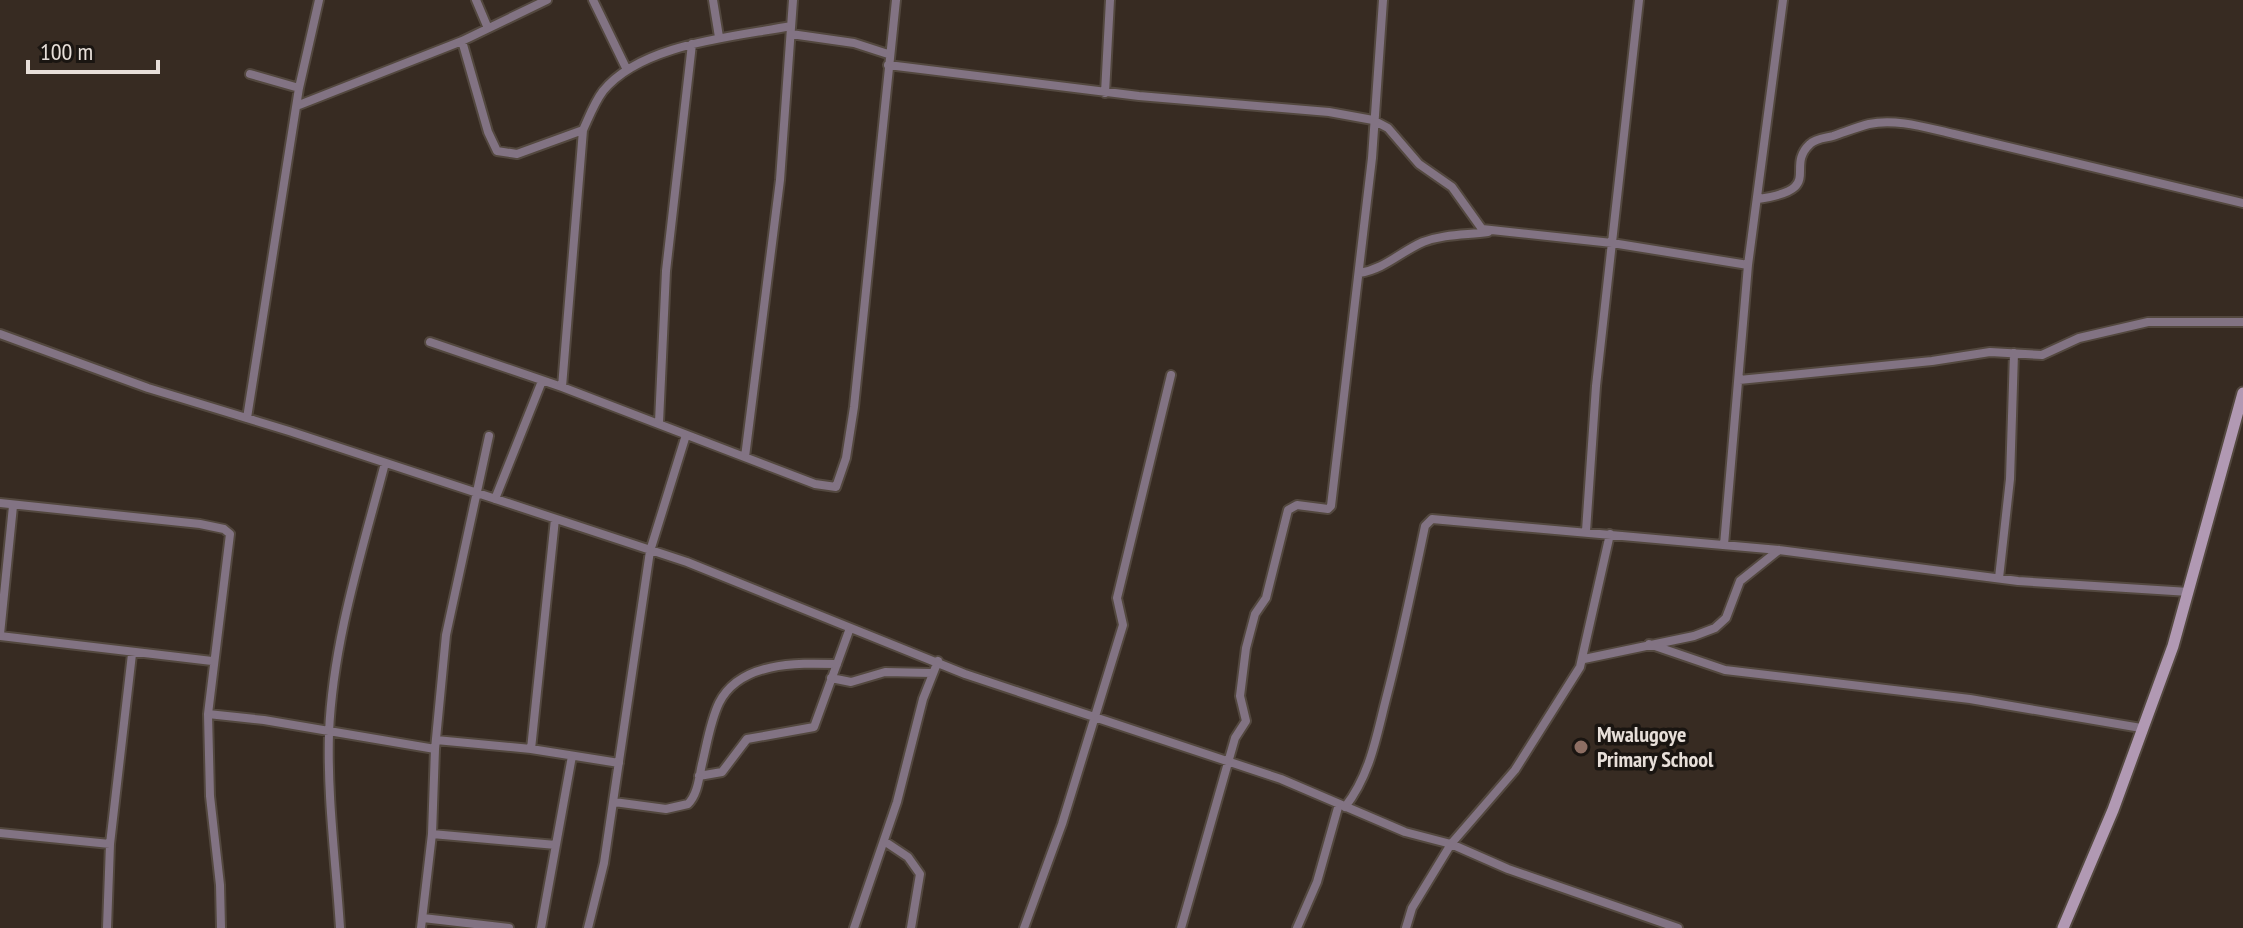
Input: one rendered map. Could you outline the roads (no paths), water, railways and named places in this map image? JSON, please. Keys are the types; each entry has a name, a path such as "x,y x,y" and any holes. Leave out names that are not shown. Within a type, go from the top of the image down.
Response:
{"street":[{"path":"247,418 299,105 299,88 319,0"},
{"path":"476,0 487,26"},
{"path":"299,105 462,41 487,26 547,0"},
{"path":"593,0 627,70"},
{"path":"713,0 719,37"},
{"path":"745,457 778,195 793,0"},
{"path":"430,342 659,422 826,488 836,487 854,407 888,54 896,0"},
{"path":"1105,93 1110,0"},
{"path":"1181,928 1235,738 1246,721 1240,696 1246,648 1255,614 1266,598 1288,510 1297,505 1328,509 1331,506 1359,273 1383,0"},
{"path":"1586,531 1596,386 1639,0"},
{"path":"1724,545 1748,265 1783,0"},
{"path":"562,387 583,130 603,92 627,70 692,44 719,37 791,30 888,54"},
{"path":"462,41 479,103 497,151 517,154 583,130"},
{"path":"659,422 666,271 692,44"},
{"path":"888,65 1105,93 1329,112 1373,120 1388,128 1419,164 1452,187 1478,225 1493,231"},
{"path":"250,74 299,88"},
{"path":"1758,199 1786,195 1794,188 1801,177 1806,150 1814,141 1878,123 1908,124 1970,137 2243,203"},
{"path":"1359,273 1379,269 1409,249 1439,237 1493,231 1612,243 1748,265"},
{"path":"1739,380 1932,361 1990,352 2042,355 2071,341 2138,324 2243,322"},
{"path":"0,334 148,388 475,492 727,577 965,674 1229,762 1405,832 1451,844 1508,869 1678,928"},
{"path":"1999,578 2010,479 2014,353"},
{"path":"1024,928 1062,824 1123,625 1117,598 1171,375"},
{"path":"495,499 542,381"},
{"path":"2063,928 2113,810 2189,592 2243,393"},
{"path":"588,928 614,802 650,551 686,435"},
{"path":"489,436 446,635 432,834 422,923 509,928"},
{"path":"340,928 331,832 329,730 349,601 385,463"},
{"path":"0,503 200,524 227,530 231,541 212,661 208,714 210,796 220,885 221,928"},
{"path":"13,506 0,635 132,654 212,661"},
{"path":"1297,928 1317,882 1342,806 1362,782 1370,762 1428,521 1448,518 1779,550 1999,578 2189,592"},
{"path":"531,749 555,519"},
{"path":"1406,928 1412,908 1451,844 1515,770 1584,659 1610,534"},
{"path":"1584,659 1694,636 1715,628 1726,618 1740,581 1779,550"},
{"path":"699,776 722,772 747,739 811,729 817,723 850,628"},
{"path":"1649,644 1716,669 1939,695 2141,728"},
{"path":"107,928 110,844 132,654"},
{"path":"854,928 884,841 938,661"},
{"path":"614,802 676,809 693,800 714,719 726,693 768,667 799,663 837,664"},
{"path":"831,678 851,682 885,672 932,673"},
{"path":"208,714 436,744 531,749 619,763"},
{"path":"541,928 572,756"},
{"path":"0,833 110,844"},
{"path":"432,834 556,845"},
{"path":"884,841 908,857 920,874 911,928"}],"place":[{"name":"Mwalugoye Primary School","path":"1581,747"}]}
